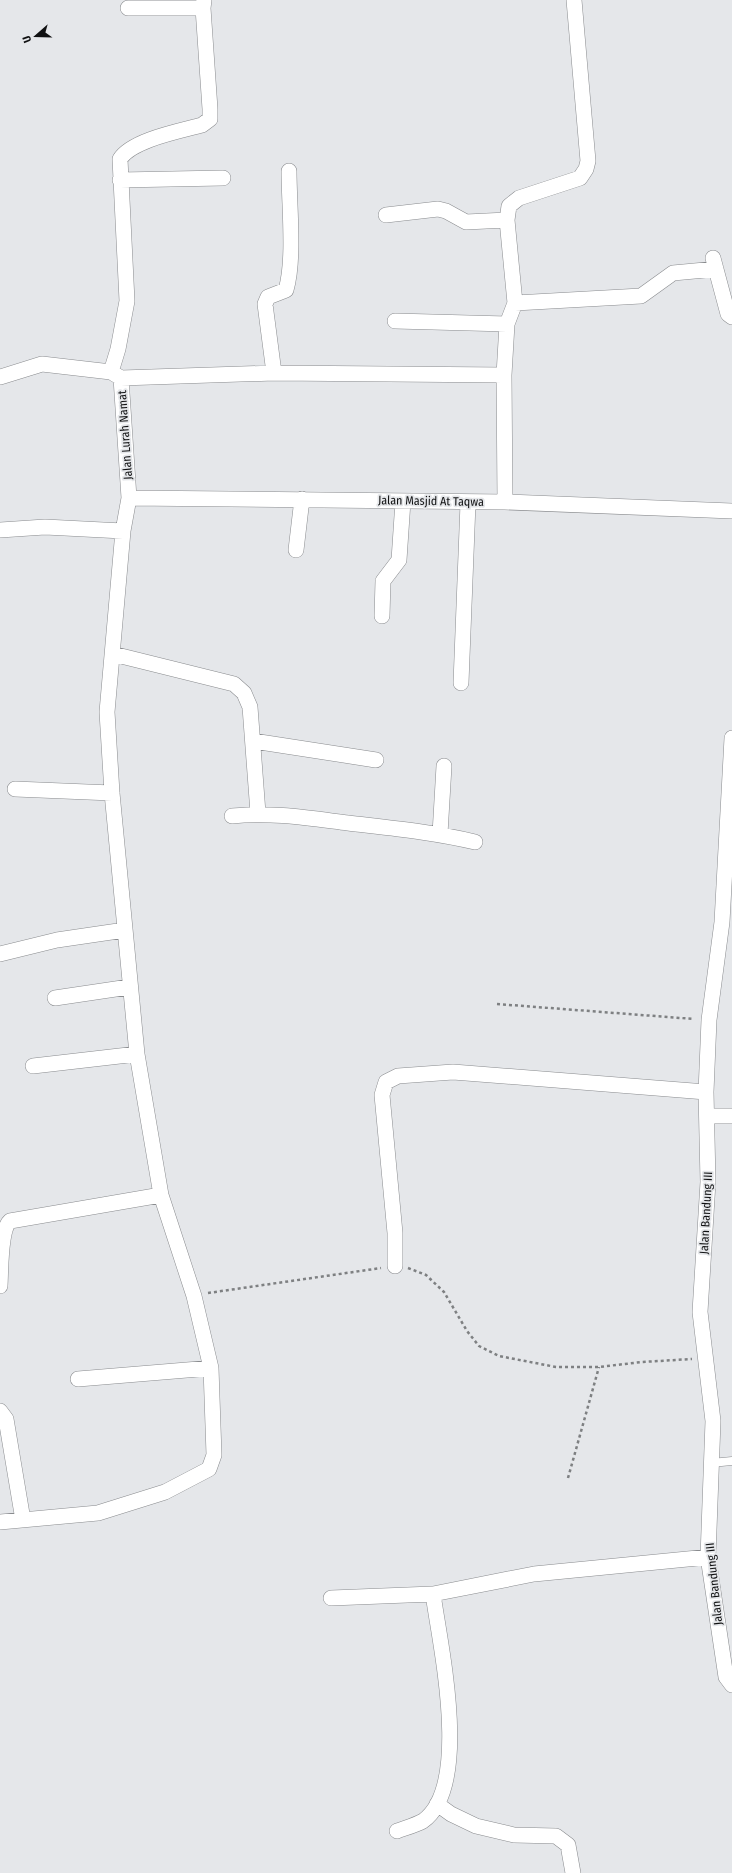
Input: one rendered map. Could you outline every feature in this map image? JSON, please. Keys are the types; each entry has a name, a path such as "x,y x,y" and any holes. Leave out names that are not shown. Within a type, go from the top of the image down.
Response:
{"street":[{"path":"505,502 504,375 507,324 516,303 507,220 509,206 519,198 580,178 586,169 588,161 574,0"},
{"path":"116,375 127,301 120,159 126,152 140,144 202,125 210,119 204,4 128,8"},
{"path":"274,373 265,304 268,297 282,293 286,290 288,284 290,261 288,171"},
{"path":"120,180 223,178"},
{"path":"386,215 438,209 446,211 466,222 507,220"},
{"path":"516,303 641,296 673,272 714,264 728,314 732,317"},
{"path":"395,321 507,324"},
{"path":"0,377 42,364 116,375 274,373 504,375"},
{"name":"Jalan Lurah Namat","path":"0,1522 98,1513 165,1492 208,1469 214,1455 211,1368 194,1296 161,1195 137,1054 129,987 106,712 113,654 123,531 129,498 116,375"},
{"name":"Jalan Masjid At Taqwa","path":"129,498 302,499 468,503 505,502 732,511"},
{"path":"296,550 302,499"},
{"path":"382,616 384,579 397,565 399,560 403,501"},
{"path":"461,683 468,503"},
{"path":"0,530 45,527 123,531"},
{"path":"113,654 234,684 244,693 250,707 258,813"},
{"name":"Jalan Bandung III","path":"732,738 722,922 709,1020 706,1092 708,1182 700,1312 713,1421 708,1556 726,1677 732,1685"},
{"path":"252,741 376,760"},
{"path":"440,834 444,766"},
{"path":"15,789 112,793"},
{"path":"232,816 258,813 440,834 475,842"},
{"path":"0,954 58,940 125,930"},
{"path":"55,998 129,987"},
{"path":"33,1066 137,1054"},
{"path":"395,1266 395,1233 382,1095 386,1082 398,1076 453,1072 706,1092"},
{"path":"707,1116 732,1116"},
{"path":"0,1286 3,1238 6,1226 10,1221 161,1195"},
{"path":"78,1379 211,1368"},
{"path":"0,1411 6,1419 24,1520"},
{"path":"331,1598 433,1594 534,1574 708,1556"},
{"path":"397,1831 423,1821 437,1804 449,1766 450,1710 433,1594"},
{"path":"437,1804 451,1814 476,1826 514,1835 556,1836 568,1845 573,1873"}],"lane":[{"path":"711,1463 732,1461"}],"path":[{"path":"497,1004 709,1020"},
{"path":"194,1296 395,1266 410,1268 426,1275 444,1292 467,1331 480,1346 499,1356 556,1367 599,1367 642,1362 706,1358"},
{"path":"568,1478 599,1367"}]}
